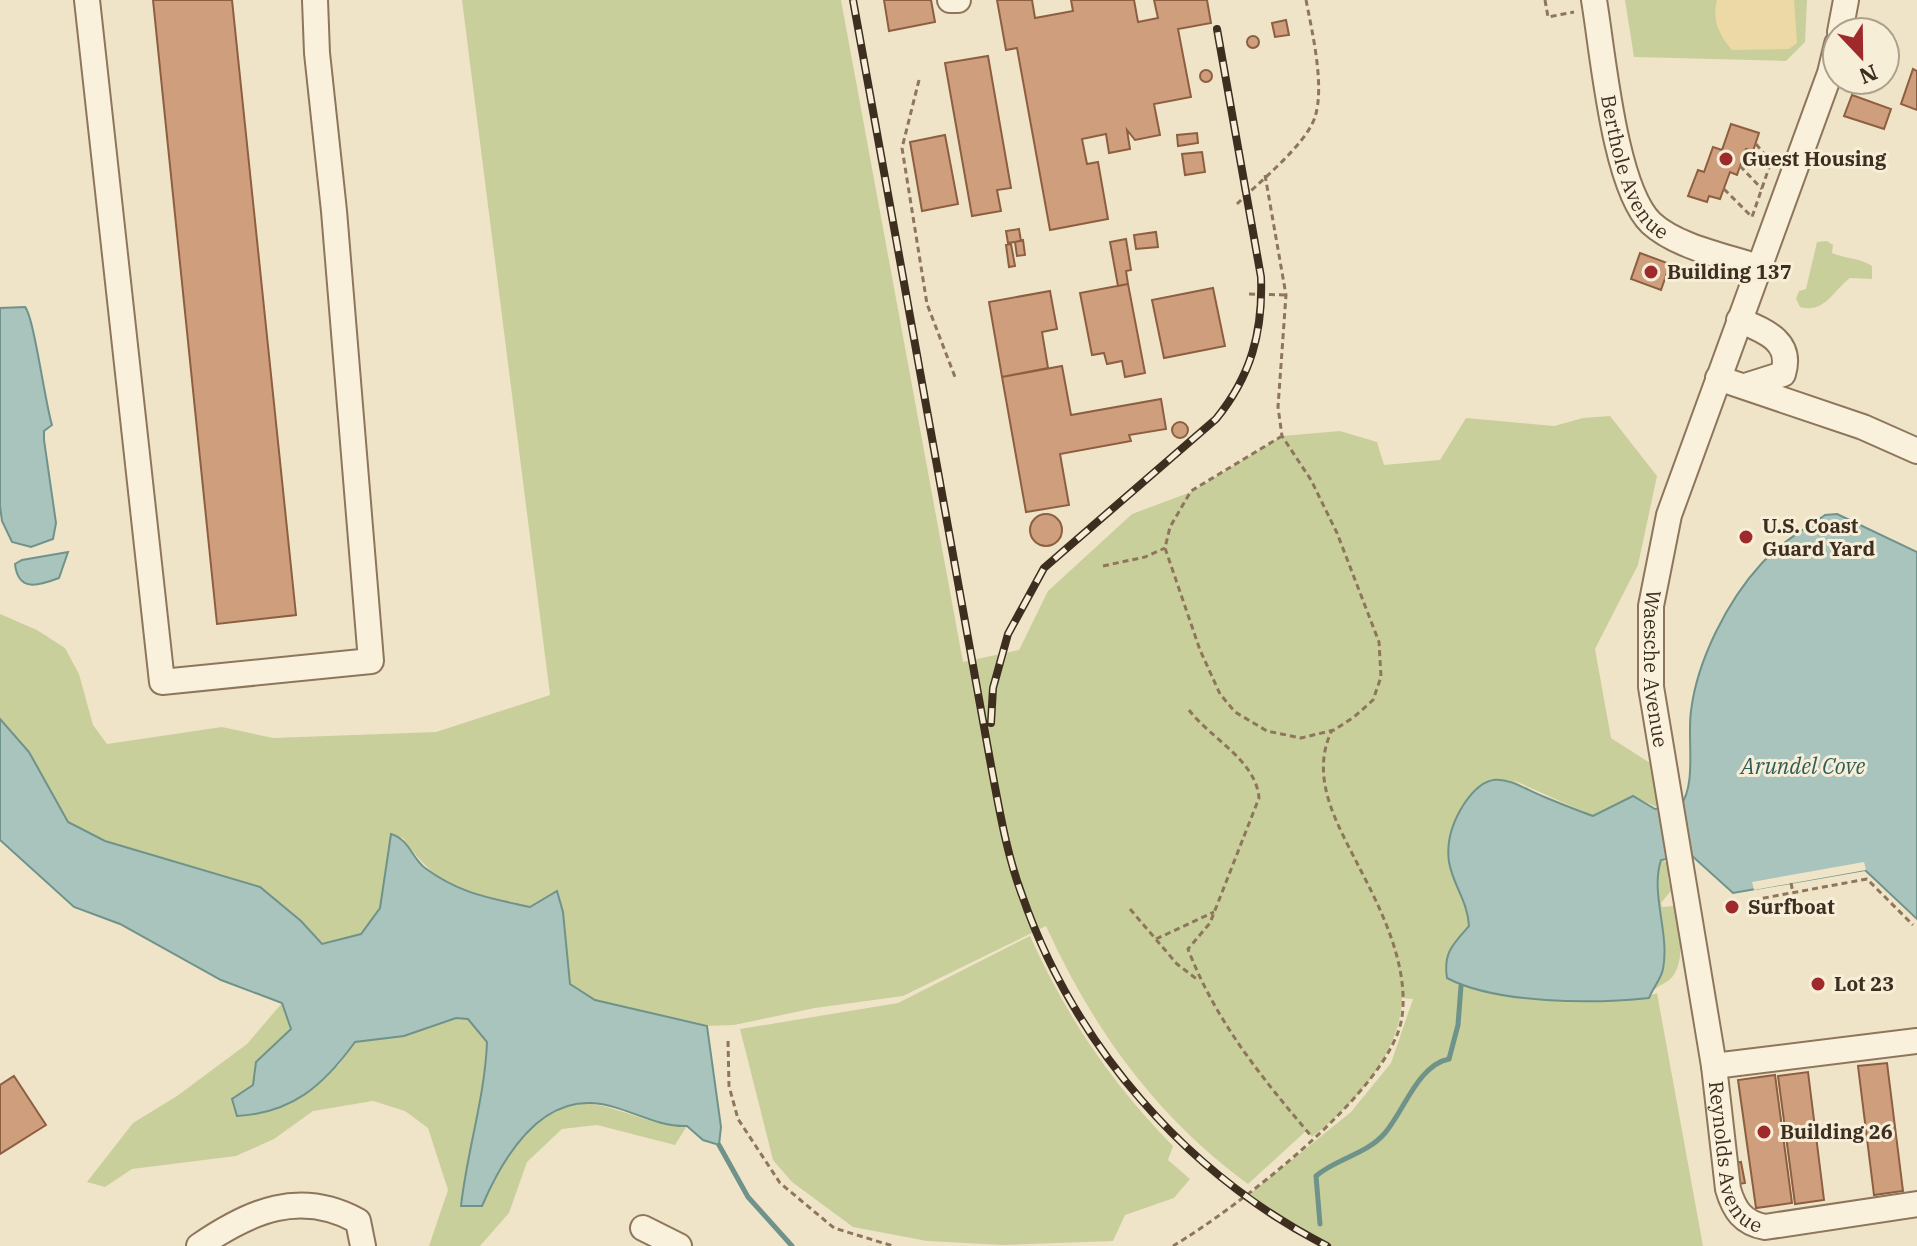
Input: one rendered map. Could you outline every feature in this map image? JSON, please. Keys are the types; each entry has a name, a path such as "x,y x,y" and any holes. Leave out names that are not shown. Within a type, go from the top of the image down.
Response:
{"street":[{"path":"87,0 162,682 371,661 334,211 317,53 315,0"},
{"path":"950,0 958,0"},
{"name":"Berthole Avenue","path":"1594,4 1625,174 1640,208 1651,223 1670,236 1758,267"},
{"name":"Waesche Avenue","path":"1714,1066 1651,687 1651,606 1669,515 1821,96"},
{"path":"1739,320 1767,331 1781,343 1787,354 1783,374 1744,386"},
{"path":"1718,378 1914,446"},
{"path":"1714,1066 1917,1041"},
{"name":"Reynolds Avenue","path":"1714,1066 1728,1189 1733,1206 1752,1224 1765,1227 1917,1204"},
{"path":"199,1246 227,1227 272,1208 308,1205 334,1207 358,1221 363,1246"},
{"path":"643,1228 679,1246"}],"path":[{"path":"1237,204 1302,139 1316,116 1315,51 1306,0"},
{"path":"1545,0 1548,17 1594,4"},
{"path":"919,80 905,123 902,148 927,304 955,377"},
{"path":"1724,189 1752,217 1772,160 1756,144"},
{"path":"1740,166 1761,189"},
{"path":"1265,175 1286,295 1278,407 1282,436 1311,480 1337,533 1379,642 1381,677 1373,700 1332,730 1301,738 1267,731 1235,712 1220,694 1200,650 1165,548 1170,527 1191,491 1282,436"},
{"path":"1249,294 1286,295"},
{"path":"1103,566 1145,557 1165,548"},
{"path":"1189,710 1204,729 1246,766 1258,782 1259,798 1215,911 1188,949 1201,983 1236,1045 1312,1137"},
{"path":"1173,1246 1247,1196 1328,1125 1385,1058 1402,1019 1402,982 1391,939 1341,833 1323,783 1323,750 1332,730"},
{"path":"1753,900 1867,879 1913,925"},
{"path":"1791,883 1793,893"},
{"path":"1130,909 1177,964 1201,983"},
{"path":"1156,939 1215,911"},
{"path":"728,1041 729,1086 738,1119 780,1183 834,1228 893,1246"}],"green space":[{"path":"462,0 841,0 963,662 1019,650 1048,591 1132,514 1191,492 1282,436 1340,431 1377,442 1384,465 1440,460 1466,418 1554,426 1583,418 1610,416 1657,476 1638,565 1595,649 1611,738 1650,763 1663,810 1633,796 1593,816 1513,780 1657,874 1661,859 1674,868 1668,878 1671,891 1661,903 1662,907 1674,906 1680,942 1679,960 1673,976 1649,996 1657,993 1703,1246 1327,1246 1247,1196 1351,1112 1391,1063 1413,999 1402,998 1400,1018 1384,1058 1344,1110 1312,1137 1306,1131 1248,1184 1185,1130 1130,1068 1084,1000 1046,926 903,996 815,1008 734,1025 707,1026 595,1000 570,984 563,912 557,892 530,907 473,894 430,870 403,838 391,835 380,908 361,934 322,944 68,822 29,752 0,719 0,614 37,630 65,648 79,674 93,725 107,744 222,727 273,738 436,732 550,695"},
{"path":"1625,0 1807,0 1805,42 1786,61 1634,57"},
{"path":"1827,241 1833,245 1832,253 1872,266 1872,279 1850,278 1822,304 1800,307 1796,299 1799,291 1806,289 1817,242"},
{"path":"1030,936 1059,994 1092,1048 1130,1098 1173,1146 1168,1160 1190,1179 1174,1198 1125,1215 1113,1241 1003,1245 927,1241 853,1227 792,1182 773,1160 740,1029 898,1003"},
{"path":"282,1003 292,1029 256,1062 253,1085 232,1099 338,1066 355,1042 404,1036 456,1018 468,1019 487,1042 483,1083 461,1206 482,1206 499,1171 523,1136 554,1111 572,1104 592,1104 663,1124 687,1126 675,1145 597,1125 562,1129 527,1162 509,1213 480,1246 429,1246 448,1190 428,1128 405,1111 373,1101 313,1111 274,1139 236,1156 132,1169 105,1187 87,1182 133,1123 177,1096 247,1044"}],"sand":[{"path":"1717,0 1794,0 1797,43 1789,49 1732,50 1718,27 1715,14"}],"water":[{"path":"25,307 52,425 44,431 44,440 56,523 53,539 31,547 12,542 2,521 0,506 0,308"},
{"name":"Arundel Cove","path":"1837,514 1917,552 1917,919 1865,870 1733,893 1690,854 1661,860 1658,886 1664,955 1662,973 1649,998 1546,1000 1492,993 1447,978 1448,955 1469,926 1449,862 1450,839 1457,817 1473,792 1491,780 1500,780 1593,816 1633,796 1655,809 1680,806 1690,774 1690,722 1694,692 1707,652 1726,613 1749,578 1776,550 1825,515"},
{"path":"68,552 59,578 30,584 20,579 17,573 15,564 22,560"},
{"path":"0,719 29,752 68,822 105,841 260,887 301,921 322,944 361,934 380,908 391,834 406,844 425,868 451,884 476,894 530,907 557,891 563,912 570,984 595,1000 707,1026 721,1127 719,1145 703,1140 687,1126 662,1123 604,1105 572,1105 554,1112 523,1137 499,1171 482,1206 461,1206 483,1083 487,1042 468,1019 456,1018 404,1036 355,1042 331,1072 305,1094 274,1109 237,1116 232,1099 253,1085 256,1062 291,1029 282,1003 221,980 120,924 74,907 0,840"}],"pier":[{"path":"1864,862 1866,870 1754,890 1752,882"}],"building":[{"path":"153,0 232,0 296,615 217,624"},
{"path":"884,0 931,0 935,22 889,31"},
{"path":"997,0 1032,0 1035,18 1073,11 1071,0 1134,0 1138,22 1158,18 1154,0 1207,0 1211,23 1178,29 1191,97 1154,104 1160,135 1135,140 1127,130 1130,149 1109,153 1106,134 1082,139 1087,164 1098,162 1108,219 1050,230 1017,48 1006,50"},
{"path":"1286,20 1289,35 1275,37 1272,23"},
{"path":"1253,36 1259,42 1253,48 1247,42"},
{"path":"988,56 1011,188 997,190 1001,211 972,216 945,63"},
{"path":"1913,69 1917,71 1917,110 1901,104"},
{"path":"1206,70 1212,76 1206,82 1200,76"},
{"path":"1852,96 1891,109 1884,129 1844,116"},
{"name":"Guest Housing","path":"1731,124 1759,133 1753,151 1746,149 1737,175 1730,172 1720,199 1709,196 1707,202 1688,196 1698,170 1704,172 1713,147 1722,150"},
{"path":"1197,133 1198,143 1178,146 1177,135"},
{"path":"945,135 958,204 922,211 910,142"},
{"path":"1202,152 1205,172 1185,175 1182,154"},
{"path":"1019,229 1021,241 1008,243 1006,231"},
{"path":"1156,232 1158,247 1136,249 1134,235"},
{"path":"1126,239 1131,270 1126,271 1128,284 1118,286 1110,242"},
{"path":"1023,240 1025,255 1017,256 1015,242"},
{"path":"1011,244 1015,266 1009,267 1006,245"},
{"name":"Building 137","path":"1640,253 1670,264 1661,290 1631,279"},
{"path":"1128,284 1145,373 1125,377 1122,361 1107,364 1104,353 1092,355 1080,293"},
{"path":"1213,288 1225,346 1164,358 1152,300"},
{"path":"1050,291 1057,329 1042,332 1048,368 1002,377 989,302"},
{"path":"1062,366 1071,415 1161,399 1166,429 1129,435 1131,441 1060,454 1069,505 1026,512 1002,377"},
{"path":"1180,422 1186,424 1186,436 1180,438 1174,436 1172,430 1174,424"},
{"path":"1046,514 1057,519 1062,530 1057,541 1046,546 1035,541 1030,530 1035,519"},
{"path":"1887,1063 1903,1191 1874,1195 1858,1066"},
{"path":"1808,1072 1824,1200 1795,1204 1778,1076"},
{"name":"Building 26","path":"1775,1075 1792,1203 1756,1208 1738,1080"},
{"path":"14,1076 46,1125 0,1154 0,1085"},
{"path":"1741,1162 1745,1183 1738,1184 1735,1163"}],"waterway":[{"path":"1320,1224 1316,1176 1360,1152 1385,1133 1420,1079 1438,1063 1449,1059 1458,1025 1461,986"},
{"path":"719,1145 748,1197 792,1246"}],"railway":[{"path":"853,0 995,787 1008,849 1022,895 1044,950 1072,1003 1104,1053 1141,1100 1182,1143 1227,1182 1327,1246"},
{"path":"991,723 993,688 1008,634 1044,568 1216,419 1238,386 1252,352 1260,316 1261,277 1217,29"}],"place":[{"name":"Guest Housing","path":"1726,159"},
{"name":"Building 137","path":"1651,272"},
{"name":"U.S. Coast Guard Yard","path":"1746,537"},
{"name":"Surfboat","path":"1732,907"},
{"name":"Lot 23","path":"1818,984"},
{"name":"Building 26","path":"1764,1132"}]}
